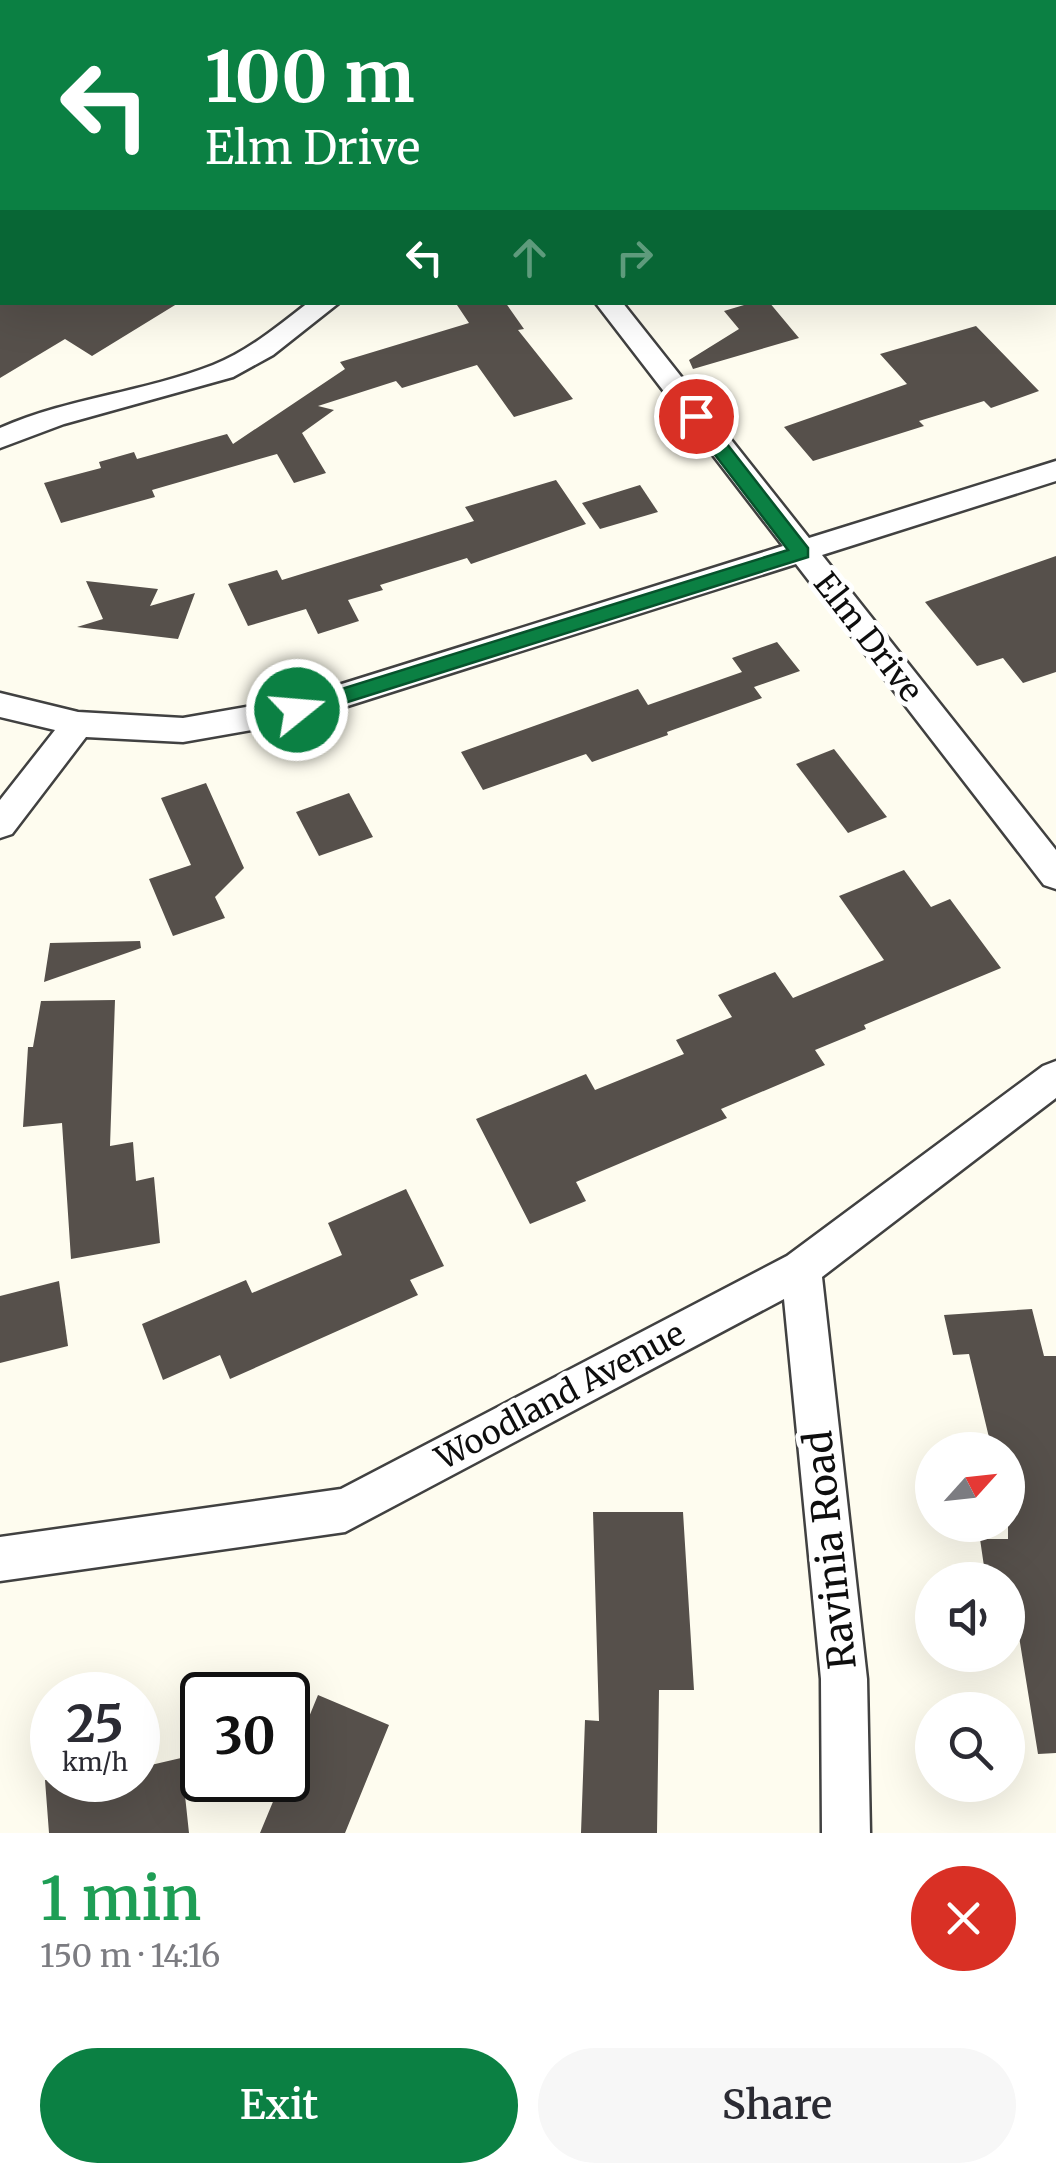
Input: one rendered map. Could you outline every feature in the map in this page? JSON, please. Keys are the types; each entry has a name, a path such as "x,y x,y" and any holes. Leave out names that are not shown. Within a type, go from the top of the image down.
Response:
{"street":[{"path":"0,440 43,420 225,370 261,350 323,305"},
{"name":"Elm Drive","path":"610,305 1056,875"},
{"path":"0,705 78,724 183,730 297,710 1056,471"},
{"path":"0,825 78,724"},
{"name":"Woodland Avenue","path":"0,1558 344,1510 801,1269 1056,1077"},
{"name":"Ravinia Road","path":"801,1269 844,1679 846,1833"}],"building":[{"path":"0,305 175,305 92,356 65,339 0,378"},
{"path":"457,305 507,305 524,329 518,330 573,399 514,417 477,365 402,388 396,381 318,406 334,410 302,433 326,473 294,483 277,454 152,490 155,497 61,523 44,483 101,468 99,462 134,452 137,459 227,434 233,444 345,369 340,362 469,323"},
{"path":"744,305 772,305 799,338 693,369 689,360 739,329 724,311"},
{"path":"976,326 1039,391 991,408 984,401 919,421 924,426 813,461 784,427 907,384 880,354"},
{"path":"556,480 586,524 471,564 467,558 380,585 383,590 348,600 359,621 318,634 306,609 248,626 228,584 277,570 282,580 474,521 465,507"},
{"path":"640,485 658,512 600,529 582,503"},
{"path":"1056,556 1056,672 1023,683 1003,658 977,666 925,602"},
{"path":"86,581 158,589 150,606 195,593 178,639 77,627 103,619"},
{"path":"777,642 800,671 754,687 762,698 592,762 586,754 483,790 461,752 638,689 648,705 742,672 732,658"},
{"path":"834,749 887,817 848,833 796,764"},
{"path":"206,783 244,868 215,897 225,918 173,936 149,879 191,865 161,798"},
{"path":"349,793 373,837 319,856 296,812"},
{"path":"904,870 931,907 950,899 1001,968 864,1025 866,1029 815,1050 825,1065 721,1109 727,1118 576,1182 586,1201 530,1224 476,1119 586,1074 595,1090 684,1054 676,1040 732,1017 718,995 775,972 793,998 884,960 839,896"},
{"path":"140,941 141,948 44,982 50,943"},
{"path":"115,1000 110,1146 133,1142 136,1181 154,1177 160,1243 71,1259 62,1123 23,1127 28,1047 33,1047 41,1001"},
{"path":"406,1189 444,1266 410,1280 418,1295 230,1379 220,1355 163,1380 142,1324 246,1280 252,1293 342,1255 328,1223"},
{"path":"59,1281 68,1346 0,1363 0,1296"},
{"path":"1032,1309 1044,1356 1056,1356 1056,1753 1038,1754 1025,1672 1025,1562 983,1562 980,1542 1025,1542 1025,1432 988,1432 969,1354 953,1355 944,1315"},
{"path":"593,1512 683,1512 694,1690 659,1690 657,1833 581,1833 585,1720 599,1721"},
{"path":"318,1695 389,1725 345,1833 260,1833 273,1802 310,1802 310,1714"},
{"path":"180,1758 180,1802 186,1802 189,1833 49,1833 47,1802 160,1802 160,1763"}],"route":[{"path":"297,710 801,553 696,416"}]}
